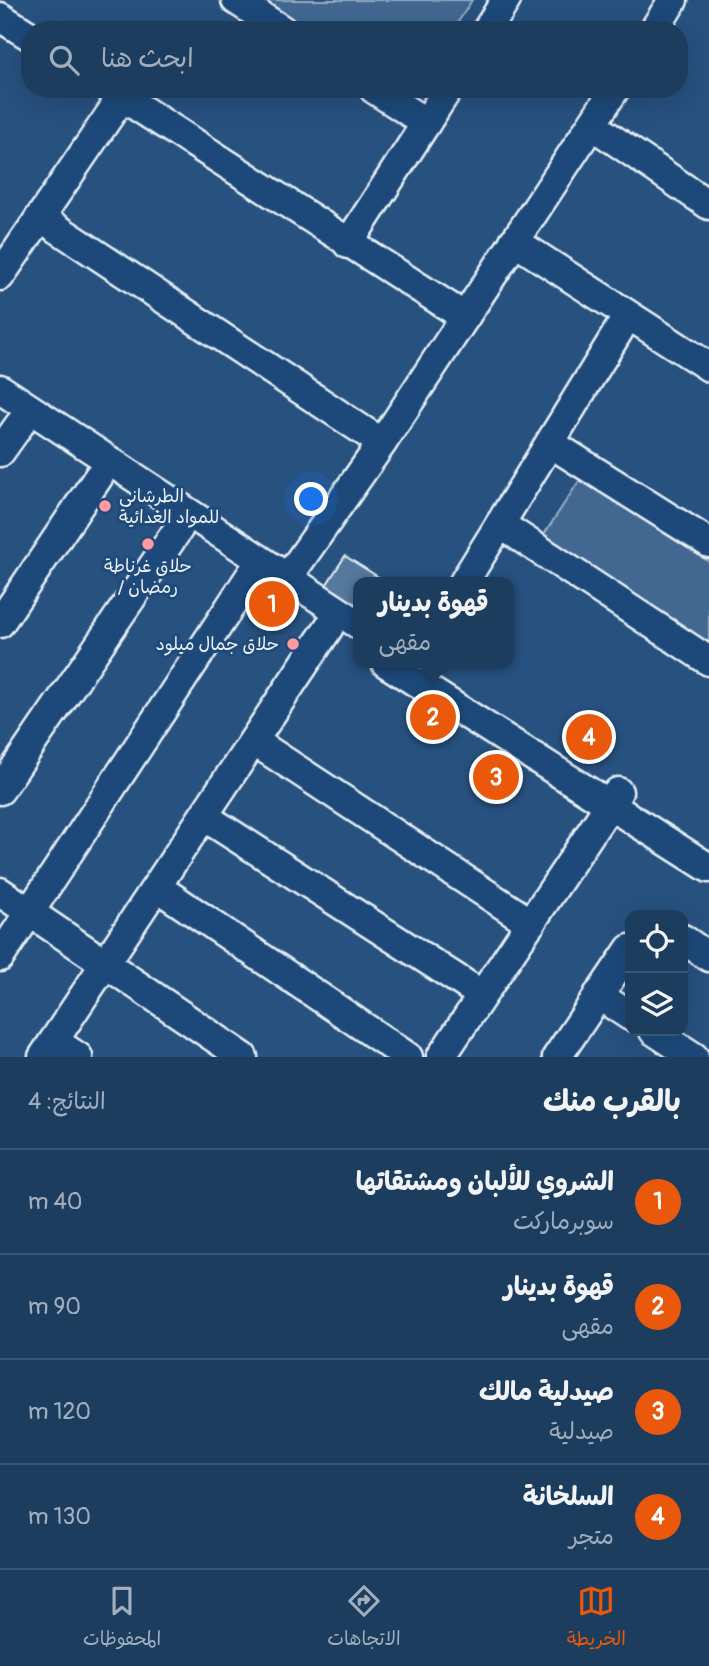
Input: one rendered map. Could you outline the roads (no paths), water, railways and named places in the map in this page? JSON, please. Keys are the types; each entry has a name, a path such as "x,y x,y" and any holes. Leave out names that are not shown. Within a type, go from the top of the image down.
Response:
{"street":[{"path":"9,0 0,16 21,31"},
{"path":"236,0 268,21"},
{"path":"660,21 673,0"},
{"path":"0,276 40,217 113,98"},
{"path":"124,98 465,317"},
{"path":"387,98 426,124"},
{"path":"348,244 442,98"},
{"path":"282,586 382,443 609,98"},
{"path":"592,125 709,204"},
{"path":"40,217 382,443"},
{"path":"514,241 709,368"},
{"path":"467,577 627,317"},
{"path":"0,389 282,586 330,627 353,642"},
{"path":"0,452 10,417 251,575 282,586 353,622"},
{"path":"550,443 709,543"},
{"path":"0,623 99,475"},
{"path":"500,524 709,661"},
{"path":"0,790 179,528"},
{"path":"0,957 251,575"},
{"path":"78,1057 49,1049 330,627"},
{"path":"394,668 614,798 709,850"},
{"path":"426,668 614,798 709,868"},
{"path":"255,742 531,923"},
{"path":"441,1057 614,798"},
{"path":"205,817 482,995"},
{"path":"157,887 408,1057"},
{"path":"0,892 243,1057"},
{"path":"688,942 709,957"},
{"path":"557,1057 625,956"},
{"path":"598,995 625,1013"},
{"path":"662,1036 694,1057"}],"place":[{"name":"الطرشاني للمواد الغدائية","path":"105,506"},
{"name":"حلاق غرناطة / رمضان","path":"148,544"},
{"name":"الشروي للألبان ومشتقاتها","path":"272,604"},
{"name":"حلاق جمال ميلود","path":"293,644"},
{"name":"قهوة بدينار","path":"433,717"},
{"name":"السلخانة","path":"589,737"},
{"name":"صيدلية مالك","path":"496,777"}]}
